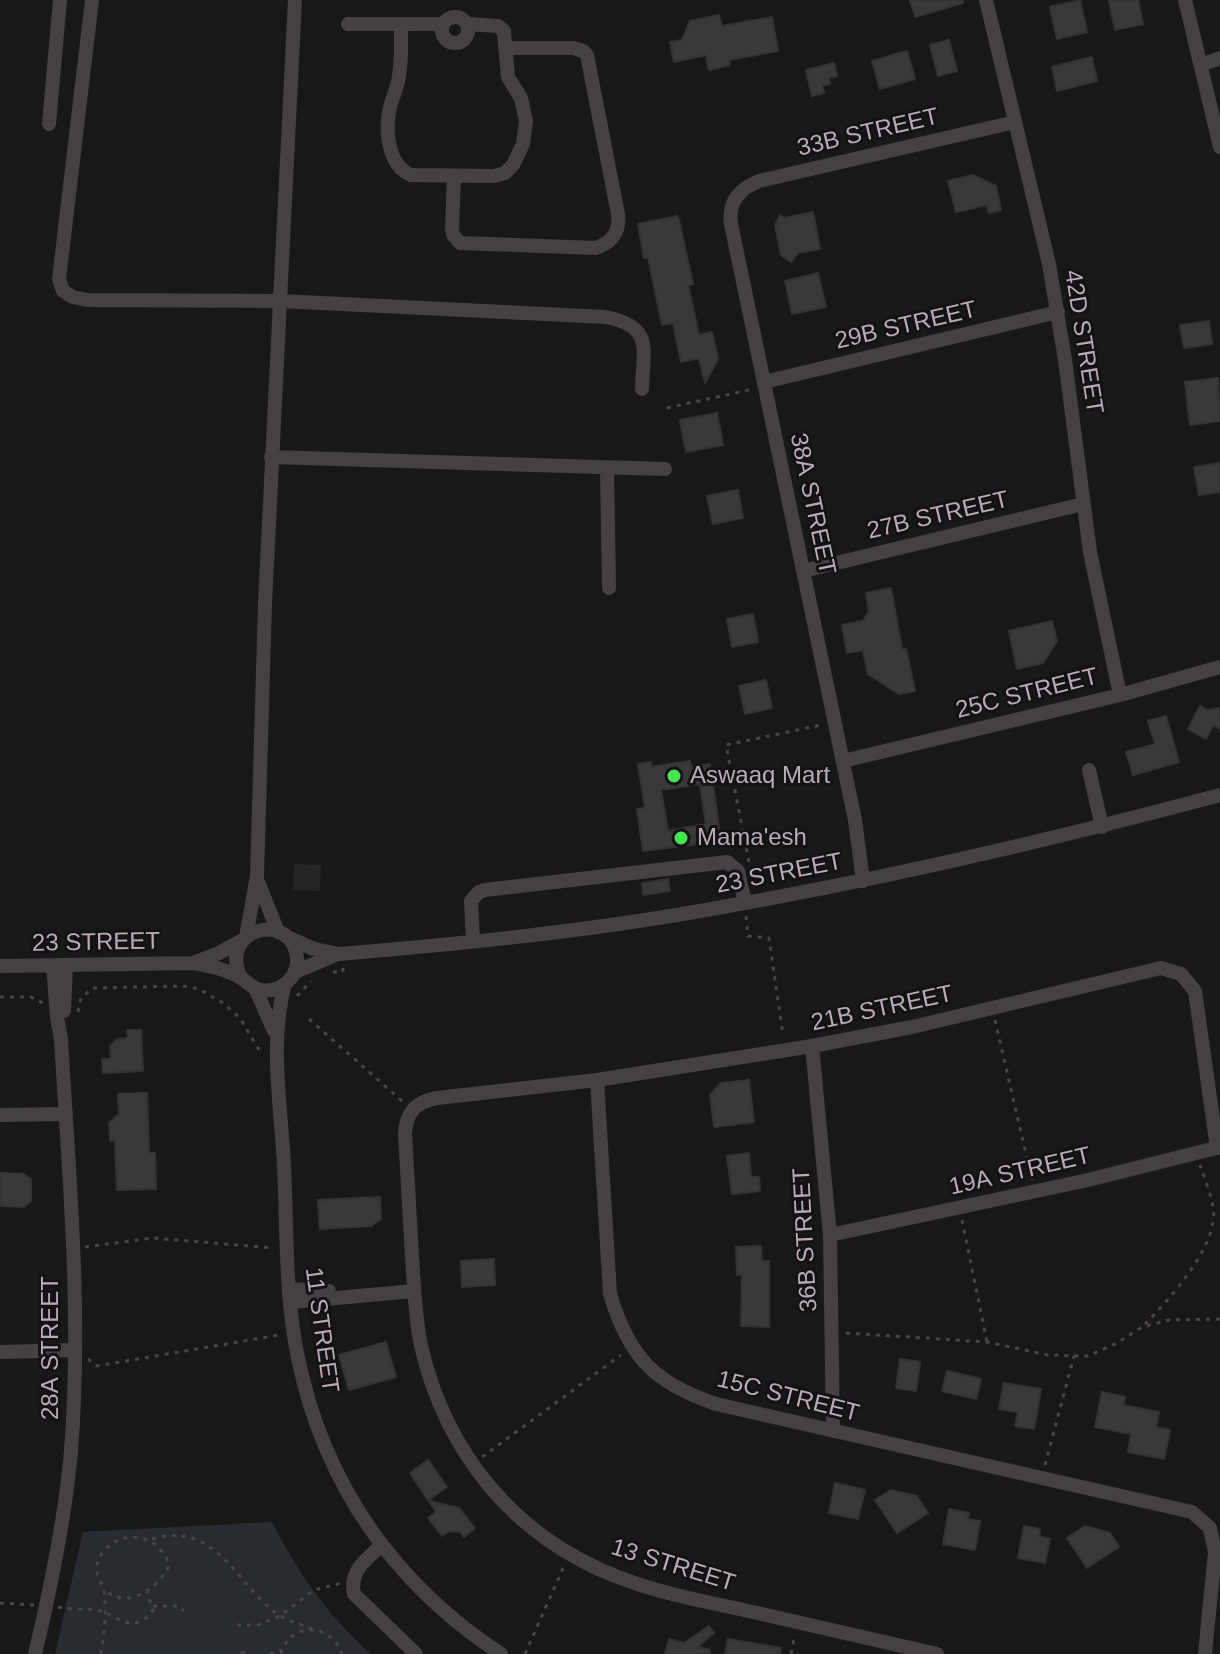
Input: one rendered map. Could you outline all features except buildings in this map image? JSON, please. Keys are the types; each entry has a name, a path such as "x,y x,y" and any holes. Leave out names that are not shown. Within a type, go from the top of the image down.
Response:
{"street":[{"path":"49,124 60,0"},
{"path":"92,0 59,279 63,291 87,300 280,301 606,317 627,321 638,330 643,344 642,389"},
{"path":"257,876 266,905 296,953 295,972 285,984 270,990 255,988 241,978 236,959 245,938 257,876 260,710 295,0"},
{"path":"455,0 455,22"},
{"name":"42D STREET","path":"986,0 1039,216 1058,312 1083,504 1099,600 1120,695"},
{"path":"1185,0 1220,147"},
{"path":"348,24 455,22 502,28 508,77 516,88 526,121 523,144 513,165 505,173 494,176 411,175 395,161 389,140 389,118 399,75 401,24"},
{"path":"454,176 452,230 460,243 596,248 605,245 617,232 618,214 587,55 573,48 506,48"},
{"path":"1201,65 1220,58"},
{"name":"33B STREET","path":"735,198 759,181 1015,122"},
{"name":"38A STREET","path":"735,198 731,224 869,880"},
{"name":"29B STREET","path":"765,384 1058,312"},
{"path":"271,457 665,469"},
{"path":"607,468 609,588"},
{"name":"27B STREET","path":"803,571 1083,504"},
{"name":"25C STREET","path":"843,761 1120,695 1220,667"},
{"path":"1089,770 1102,827"},
{"name":"23 STREET","path":"295,972 341,954 624,922 869,880 1102,827 1220,795"},
{"path":"473,941 471,901 485,890 727,862 738,871 745,903"},
{"path":"245,938 261,930 282,934"},
{"name":"23 STREET","path":"282,934 314,949 341,954"},
{"name":"23 STREET","path":"193,963 245,938"},
{"name":"23 STREET","path":"0,966 193,963 241,978"},
{"name":"28A STREET","path":"35,1654 69,1466 75,1350 59,966"},
{"name":"21B STREET","path":"411,1110 437,1098 597,1080 785,1051 993,1009 1150,970 1171,970 1190,981 1198,1001 1218,1148"},
{"name":"11 STREET","path":"276,1037 285,984"},
{"name":"11 STREET","path":"255,988 276,1037 294,1332 310,1407 329,1456 353,1503 385,1551 428,1598 472,1635 501,1654"},
{"name":"36B STREET","path":"812,1046 830,1235 833,1431"},
{"name":"15C STREET","path":"597,1080 610,1294 618,1322 631,1348 647,1367 667,1383 716,1404 1180,1508 1202,1519 1210,1528 1215,1564 1205,1654"},
{"name":"13 STREET","path":"411,1110 405,1134 420,1343 434,1394 457,1442 488,1486 525,1524 569,1553 617,1577 668,1593 937,1654"},
{"path":"0,1115 66,1114"},
{"name":"19A STREET","path":"830,1235 959,1209 1218,1148"},
{"path":"291,1295 414,1291"},
{"path":"0,1352 75,1350"},
{"path":"385,1551 362,1564 354,1578 354,1594 416,1654"}],"path":[{"path":"667,408 765,384"},
{"path":"750,870 726,745 835,723"},
{"path":"745,903 748,936 769,938 785,1051"},
{"path":"331,972 343,972 341,954"},
{"path":"295,999 320,976"},
{"path":"0,997 34,998 45,1005 47,1012 80,1012 79,1003 84,993 97,987 183,986 199,989 223,1003 240,1018 263,1056 278,1059"},
{"path":"993,1009 1034,1192"},
{"path":"309,1019 411,1110"},
{"path":"1196,1153 1214,1210 1220,1216"},
{"path":"959,1209 987,1342"},
{"path":"833,1332 987,1342 1048,1355 1088,1356 1142,1327 1188,1275 1206,1246 1214,1210"},
{"path":"73,1249 153,1238 288,1250"},
{"path":"1142,1327 1169,1320 1220,1319"},
{"path":"75,1350 97,1366 294,1332"},
{"path":"472,1463 631,1348"},
{"path":"1042,1476 1074,1356"},
{"path":"149,1540 165,1551 169,1566 162,1579 147,1592 123,1599 111,1596 98,1580 96,1565 112,1545 127,1539 149,1540 164,1536 202,1542 216,1550 261,1600 280,1616 332,1636 342,1654"},
{"path":"525,1654 569,1553"},
{"path":"237,1625 258,1625 280,1616 314,1590 354,1578"},
{"path":"101,1654 104,1589"},
{"path":"0,1603 105,1612 121,1622 133,1623 146,1619 153,1610 147,1592"},
{"path":"153,1606 177,1606 184,1611"},
{"path":"791,1654 798,1622"},
{"path":"270,1654 281,1652 293,1634 312,1629"},
{"path":"241,1652 248,1654"}],"shaded area":[{"path":"294,864 321,865 320,891 293,890"},
{"path":"272,1522 315,1593 341,1625 371,1654 55,1654 83,1532"}],"place":[{"name":"Aswaaq Mart","path":"674,776"},
{"name":"Mama'esh","path":"681,838"}]}
